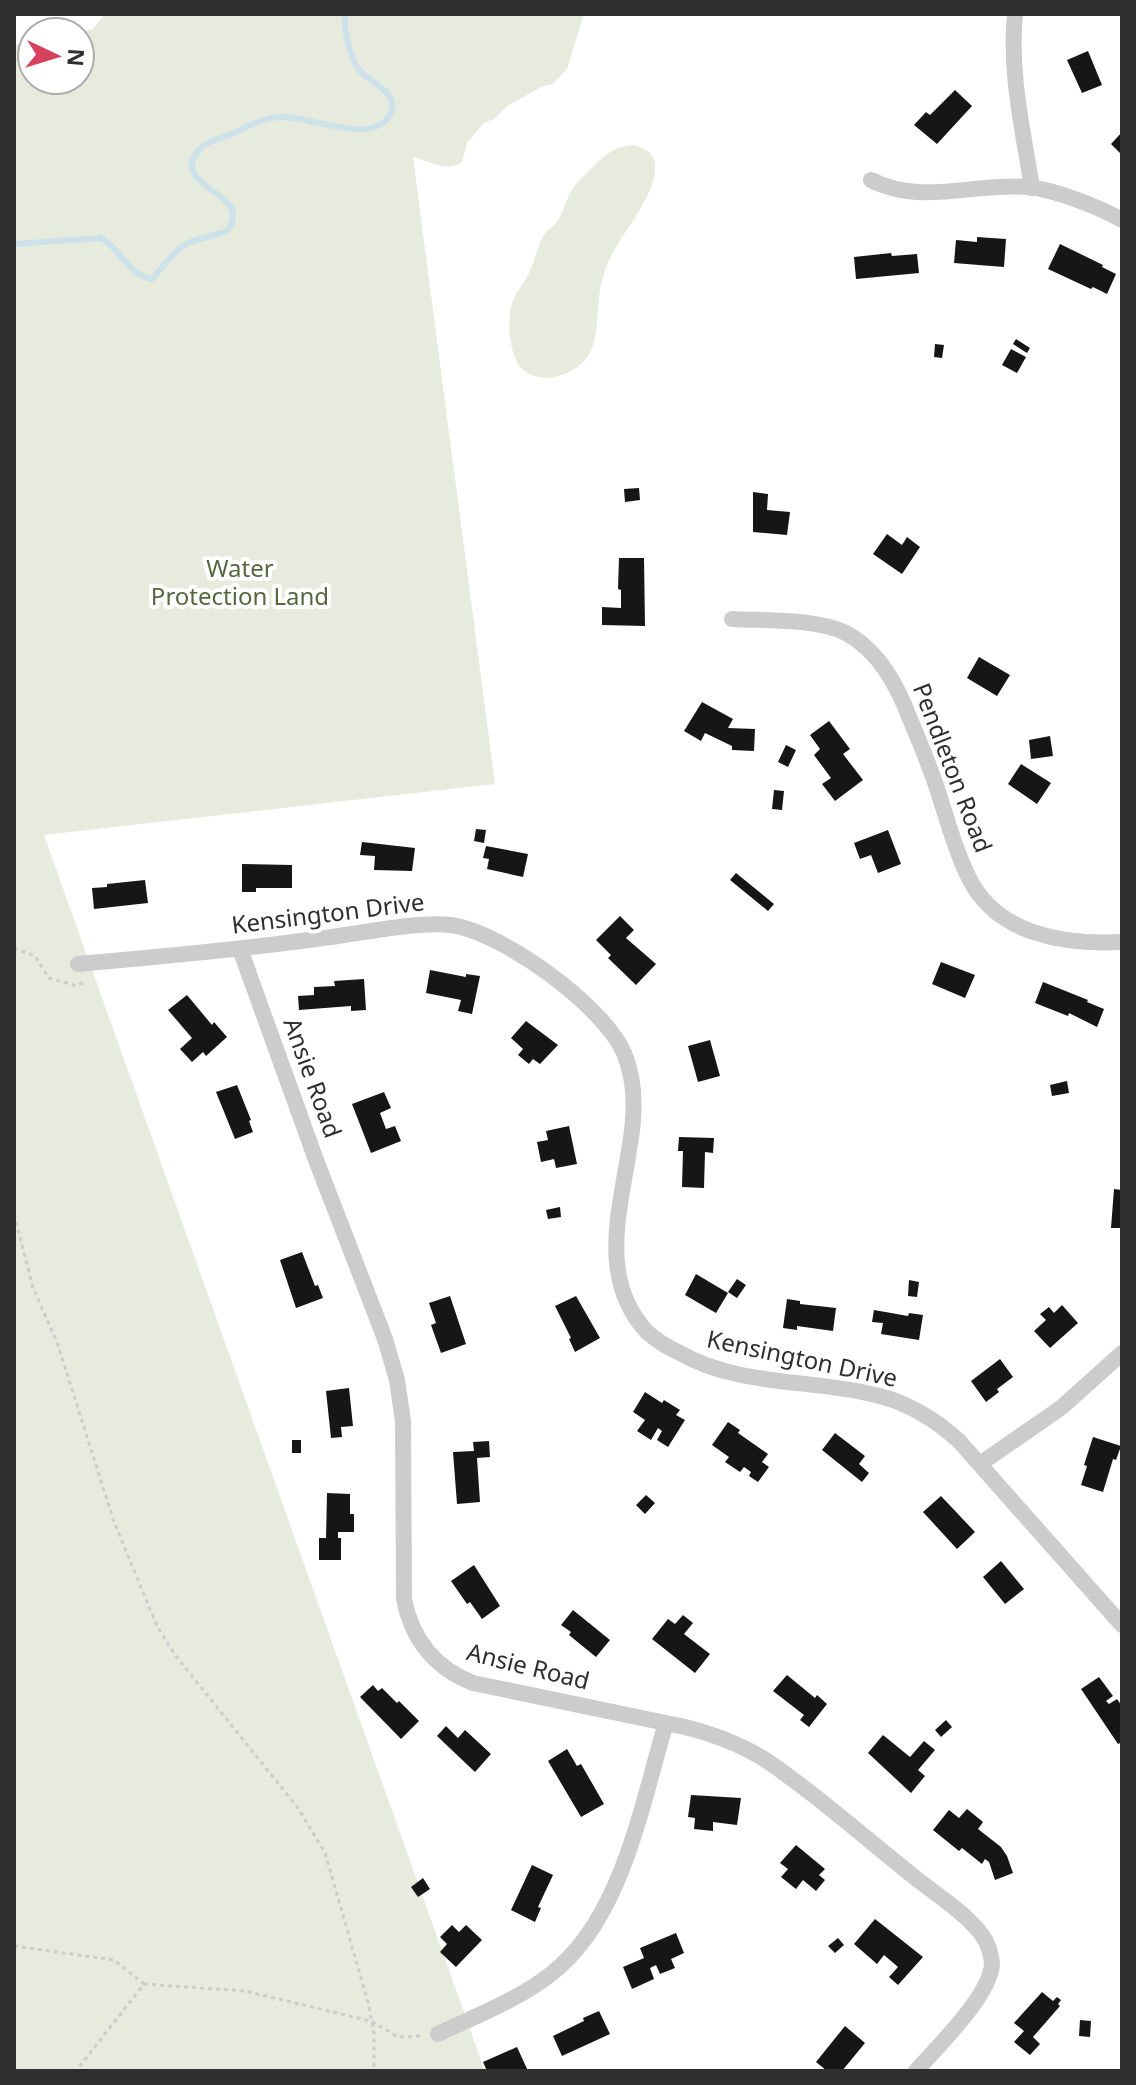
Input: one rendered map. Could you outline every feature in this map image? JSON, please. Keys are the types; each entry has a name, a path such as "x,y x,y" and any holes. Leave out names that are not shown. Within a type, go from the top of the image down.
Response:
{"street":[{"path":"1015,14 1015,85 1032,188"},
{"path":"871,180 885,187 927,194 1032,188 1122,220"},
{"name":"Pendleton Road","path":"732,619 824,627 841,631 865,647 878,659 898,689 935,782 959,855 974,887 989,906 1025,929 1046,937 1090,943 1122,942"},
{"name":"Kensington Drive","path":"78,964 240,949 439,924 485,934 535,964 601,1021 613,1034 627,1061 633,1121 617,1217 617,1259 626,1298 632,1312 649,1334 696,1363 722,1372 863,1393 894,1401 946,1430 980,1464 1122,1625"},
{"name":"Ansie Road","path":"240,949 385,1339 397,1380 403,1421 404,1599 414,1632 434,1660 453,1674 473,1683 717,1736 764,1760 935,1894 982,1935 991,1960 987,1986 916,2071"},
{"path":"980,1464 1062,1407 1122,1353"},
{"path":"438,2034 550,1976 594,1928 618,1884 666,1723"}],"path":[{"path":"14,1214 33,1288 57,1342 114,1522 141,1589 175,1655 267,1767 298,1808 325,1853 368,2002 374,2071"},
{"path":"14,1946 114,1960 144,1984 245,1991 371,2021 398,2037 438,2034"},
{"path":"76,2071 144,1984"}],"green space":[{"name":"Water Protection Land","path":"105,14 584,14 567,69 553,84 543,86 507,106 494,119 484,123 467,143 462,162 444,166 413,157 495,784 44,835 485,2071 14,2071 14,45 16,96 96,96 96,25"},
{"path":"631,145 647,151 654,161 655,174 642,206 606,268 592,348 585,360 573,370 551,378 537,377 521,368 512,346 510,310 514,299 530,271 543,236 558,220 573,188 609,153"}],"building":[{"path":"1088,51 1102,85 1082,93 1067,60"},
{"path":"955,90 972,106 937,144 914,125 926,112 930,115"},
{"path":"1122,132 1122,155 1111,144"},
{"path":"977,237 1006,239 1004,267 954,263 956,240 977,242"},
{"path":"1060,244 1116,274 1107,294 1048,269"},
{"path":"891,253 892,256 917,254 919,273 856,279 854,257"},
{"path":"1016,339 1030,348 1027,353 1013,344"},
{"path":"935,344 944,345 942,358 934,357"},
{"path":"1011,349 1026,357 1017,373 1002,365"},
{"path":"639,488 640,500 625,502 624,489"},
{"path":"753,492 768,494 767,510 790,512 787,535 753,532"},
{"path":"887,534 902,545 907,537 920,547 902,574 873,554"},
{"path":"619,558 644,558 645,626 602,625 602,607 621,608"},
{"path":"979,657 1010,675 997,696 967,678"},
{"path":"702,702 733,719 728,728 755,729 754,751 732,750 732,746 705,733 701,741 684,731"},
{"path":"829,721 850,749 843,754 863,780 835,801 822,784 831,778 814,755 820,749 810,735"},
{"path":"1050,736 1053,756 1031,759 1029,740"},
{"path":"786,745 796,750 788,767 778,762"},
{"path":"1021,764 1051,783 1037,804 1008,784"},
{"path":"774,790 784,791 782,810 772,809"},
{"path":"476,829 486,830 484,843 474,841"},
{"path":"888,830 901,864 878,873 871,855 860,859 854,843"},
{"path":"362,842 415,848 412,871 374,870 375,856 360,855"},
{"path":"486,846 528,854 523,877 487,869 489,859 483,858"},
{"path":"242,864 292,865 292,888 256,888 256,892 242,892"},
{"path":"736,873 774,904 768,911 730,880"},
{"path":"145,880 148,903 94,909 92,888"},
{"path":"620,916 634,930 626,938 656,964 636,985 608,958 611,955 596,940"},
{"path":"941,962 975,975 965,998 932,984"},
{"path":"430,970 466,977 466,974 480,976 472,1014 458,1011 461,1000 426,993"},
{"path":"364,979 366,1010 351,1011 351,1006 299,1010 298,996 314,995 314,987 335,986 334,981"},
{"path":"1043,982 1104,1009 1097,1027 1069,1013 1068,1016 1035,1003"},
{"path":"187,995 212,1025 214,1022 227,1037 206,1056 203,1052 192,1062 180,1049 192,1038 168,1010"},
{"path":"526,1021 558,1045 540,1064 533,1059 529,1064 518,1055 523,1049 511,1038"},
{"path":"710,1040 720,1076 698,1082 688,1046"},
{"path":"1067,1081 1069,1093 1052,1096 1050,1085"},
{"path":"237,1085 253,1132 235,1139 216,1092"},
{"path":"384,1092 391,1108 380,1113 386,1129 395,1126 401,1141 371,1153 352,1104"},
{"path":"569,1126 577,1164 556,1168 554,1159 541,1162 537,1142 548,1140 546,1131"},
{"path":"679,1137 714,1138 713,1153 705,1152 704,1188 682,1187 683,1151 678,1151"},
{"path":"1114,1189 1122,1190 1122,1228 1111,1228"},
{"path":"560,1207 561,1217 548,1219 546,1210"},
{"path":"302,1252 323,1298 296,1308 280,1260"},
{"path":"696,1274 728,1293 716,1313 685,1295"},
{"path":"737,1279 746,1285 737,1298 728,1292"},
{"path":"909,1280 919,1282 917,1297 908,1296"},
{"path":"450,1296 466,1344 441,1353 431,1325 436,1323 429,1303"},
{"path":"576,1296 600,1338 575,1352 555,1306"},
{"path":"787,1299 800,1301 800,1304 836,1308 833,1331 797,1326 797,1330 783,1328"},
{"path":"1062,1305 1078,1323 1050,1348 1034,1331 1046,1320 1040,1314 1049,1307 1054,1313"},
{"path":"874,1310 908,1316 909,1313 923,1315 919,1340 881,1334 883,1323 872,1322"},
{"path":"1000,1359 1013,1377 986,1402 971,1381"},
{"path":"349,1388 353,1426 341,1427 342,1437 331,1438 326,1391"},
{"path":"645,1392 680,1410 676,1415 685,1420 668,1447 657,1440 662,1431 658,1428 651,1440 637,1431 645,1420 633,1412"},
{"path":"728,1422 768,1454 762,1462 769,1467 758,1482 749,1476 751,1472 744,1467 740,1472 725,1462 729,1457 712,1445"},
{"path":"835,1433 865,1456 859,1464 869,1473 862,1482 822,1450"},
{"path":"1093,1437 1121,1446 1116,1460 1113,1459 1103,1492 1081,1485"},
{"path":"292,1440 301,1440 301,1453 292,1453"},
{"path":"489,1441 490,1457 477,1458 480,1502 457,1504 453,1452 474,1451 473,1442"},
{"path":"327,1493 350,1494 354,1532 338,1532 341,1560 319,1560 319,1538 326,1538"},
{"path":"646,1495 655,1503 645,1514 636,1505"},
{"path":"941,1496 975,1532 957,1549 923,1512"},
{"path":"1001,1561 1024,1589 1005,1604 983,1577"},
{"path":"474,1565 500,1606 482,1619 451,1581"},
{"path":"573,1610 610,1640 596,1657 561,1625"},
{"path":"683,1615 693,1623 684,1634 710,1654 695,1673 652,1639 668,1619 675,1624"},
{"path":"787,1675 827,1704 809,1727 800,1720 804,1715 773,1691"},
{"path":"1099,1677 1113,1696 1106,1701 1109,1704 1117,1699 1122,1706 1122,1742 1118,1744 1081,1689"},
{"path":"373,1685 378,1691 382,1688 397,1703 399,1701 419,1721 401,1739 360,1697"},
{"path":"946,1720 952,1727 941,1737 935,1730"},
{"path":"446,1726 458,1738 465,1730 491,1754 475,1772 437,1736"},
{"path":"883,1735 910,1757 924,1741 935,1750 918,1770 925,1776 911,1793 868,1753"},
{"path":"567,1749 577,1766 581,1764 604,1804 581,1817 548,1761"},
{"path":"691,1795 741,1798 737,1825 713,1822 713,1831 694,1829 695,1818 688,1817"},
{"path":"967,1809 983,1822 978,1829 1001,1847 1013,1873 995,1880 989,1862 985,1859 982,1864 962,1848 959,1851 933,1830 949,1810 959,1818"},
{"path":"796,1845 825,1869 819,1875 825,1880 816,1891 803,1880 796,1889 781,1877 788,1869 780,1863"},
{"path":"532,1865 553,1875 538,1907 541,1908 535,1922 511,1910"},
{"path":"423,1878 430,1889 418,1897 411,1887"},
{"path":"875,1919 923,1957 898,1985 889,1977 898,1967 884,1955 877,1964 854,1944"},
{"path":"452,1925 459,1932 466,1925 482,1940 456,1967 440,1952 447,1944 440,1937"},
{"path":"676,1933 684,1953 671,1959 675,1968 660,1974 656,1965 650,1968 654,1979 632,1989 623,1967 644,1958 640,1948"},
{"path":"838,1938 844,1945 835,1953 828,1946"},
{"path":"1042,1992 1053,2001 1057,1997 1061,2000 1060,2006 1033,2037 1040,2044 1030,2055 1014,2042 1024,2031 1014,2023"},
{"path":"599,2011 610,2034 562,2056 553,2036"},
{"path":"1080,2020 1091,2021 1090,2037 1079,2036"},
{"path":"845,2026 865,2043 842,2071 827,2071 816,2062"},
{"path":"517,2047 528,2071 487,2071 483,2062"}],"waterway":[{"path":"14,244 101,238 136,272 152,279 178,249 190,242 227,231 233,218 231,208 224,199 195,175 192,166 203,146 256,122 276,117 358,129 383,123 391,112 390,98 357,67 348,41 345,14"}]}
